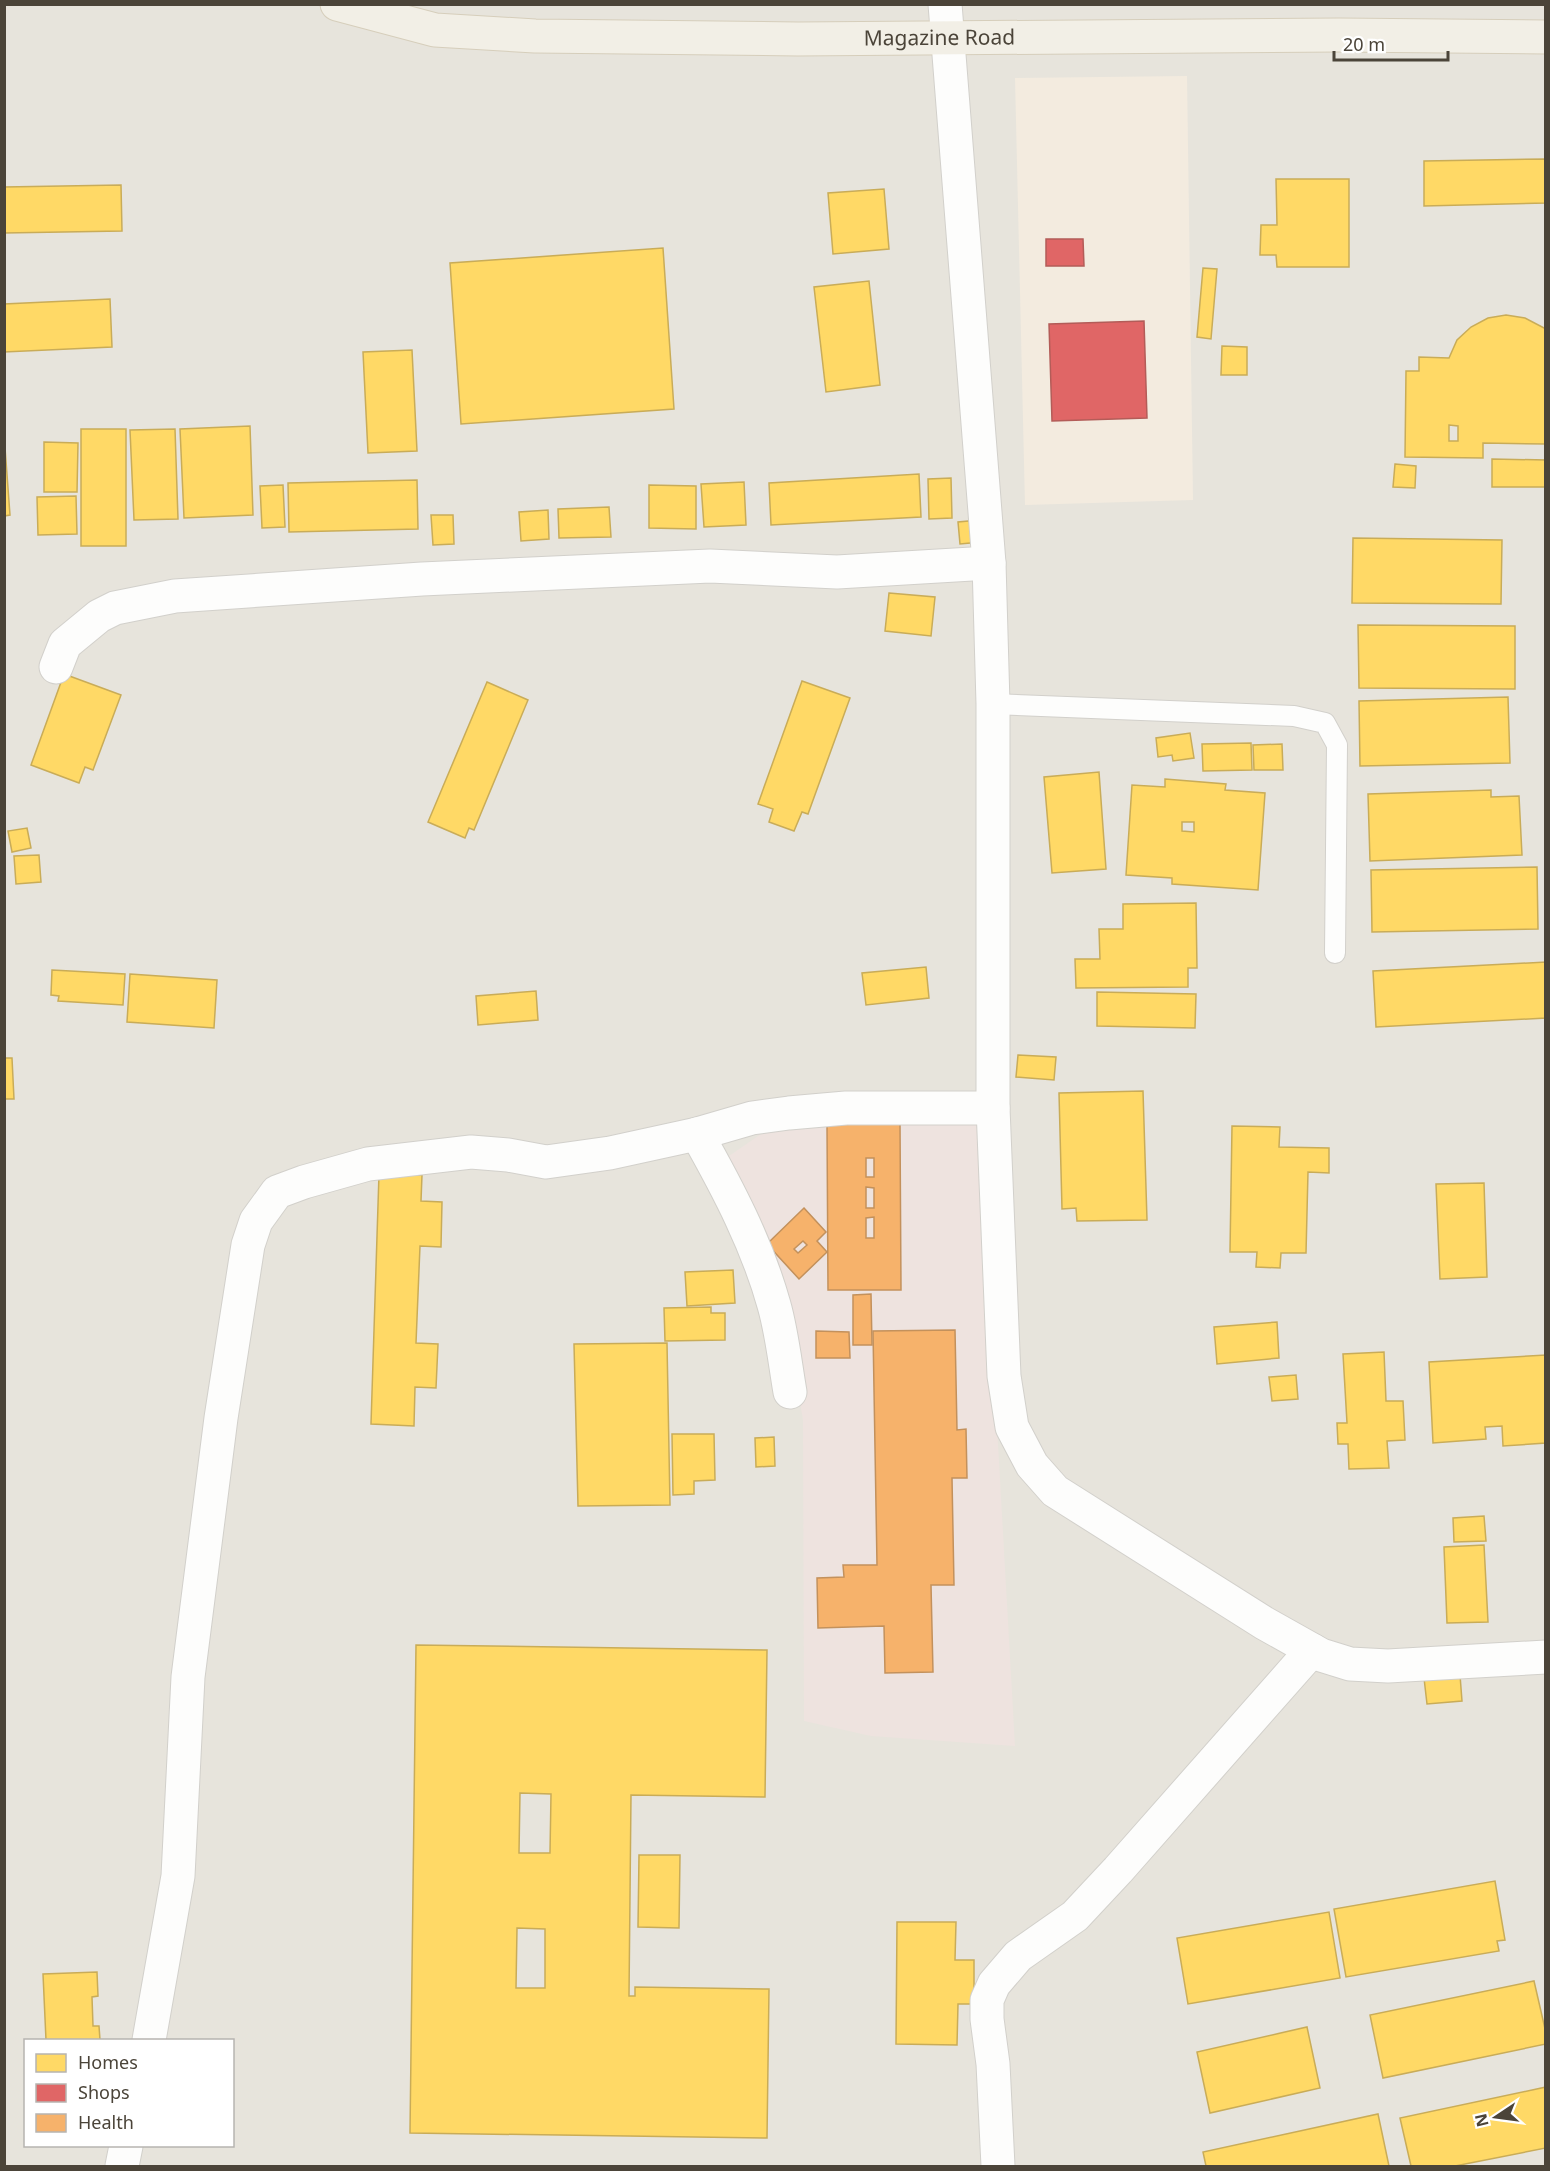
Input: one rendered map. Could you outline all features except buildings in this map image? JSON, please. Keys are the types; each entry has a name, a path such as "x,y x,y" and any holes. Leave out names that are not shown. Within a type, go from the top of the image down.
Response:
{"main road":[{"name":"Magazine Road","path":"337,4 435,30 524,35 798,39 1339,35 1545,37"}],"street":[{"path":"945,4 989,563 993,704 993,1108 1004,1376 1012,1427 1032,1465 1055,1491 1264,1623 1321,1655 1350,1664 1388,1666 1545,1656"},
{"path":"56,667 65,644 99,616 115,608 175,596 422,579 710,566 837,572 989,563"},
{"path":"148,2039 178,1876 188,1677 221,1418 248,1245 260,1214 277,1192 368,1164 471,1152 508,1155 546,1162 610,1152 697,1134 752,1118 801,1112 846,1108 993,1108"},
{"path":"697,1134 734,1200 756,1252 775,1306 790,1392"},
{"path":"998,2166 993,2064 987,2019 987,2000 994,1984 1017,1956 1075,1916 1312,1650"},
{"path":"122,2166 126,2147"}],"lane":[{"path":"993,704 1294,716 1325,723 1337,745 1335,953"}],"shaded area":[{"path":"5,5 1545,5 1545,2166 5,2166"},
{"path":"1187,76 1193,500 1025,505 1015,78"},
{"path":"808,1120 980,1124 1015,1746 871,1736 804,1721 803,1420 778,1277 729,1156 767,1130"}]}
